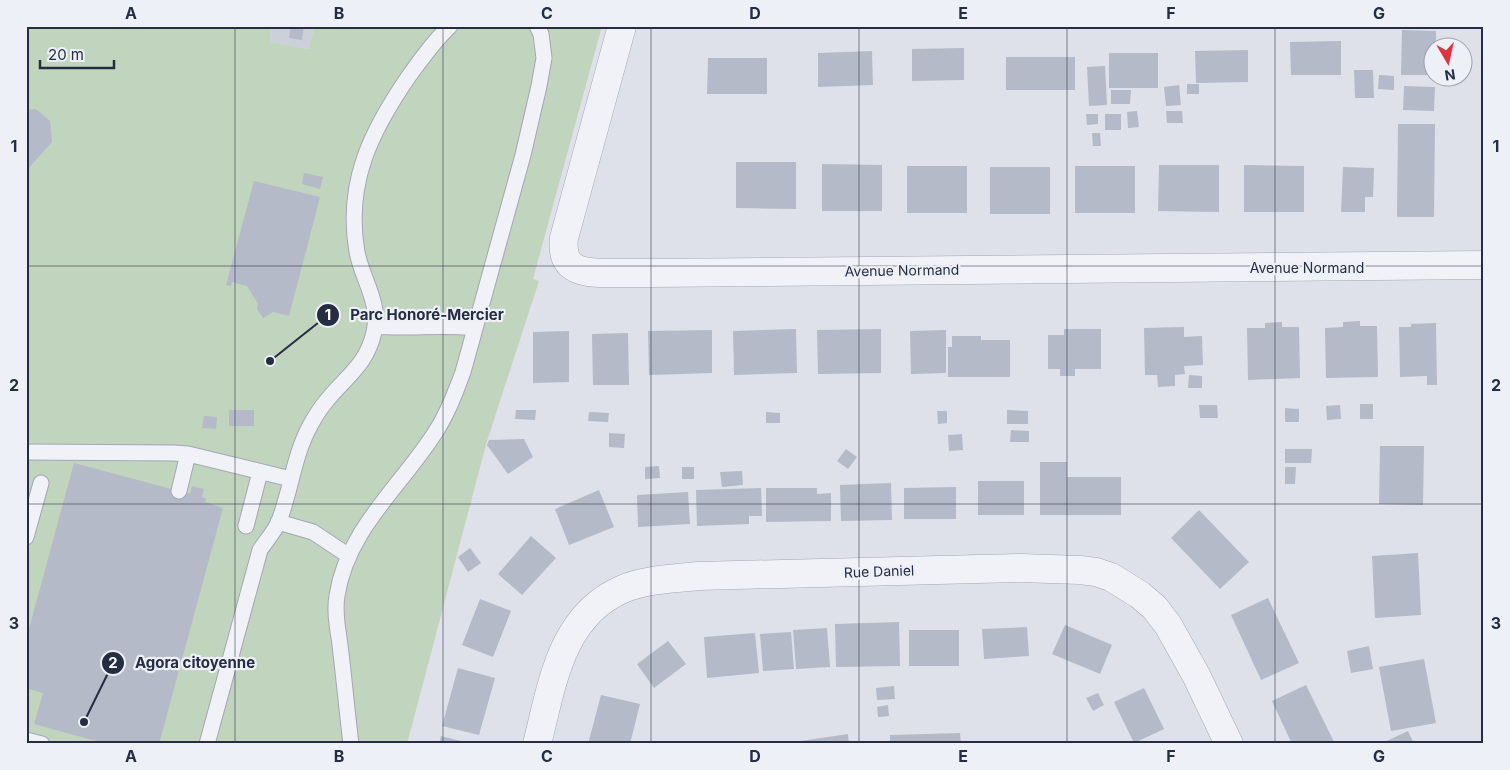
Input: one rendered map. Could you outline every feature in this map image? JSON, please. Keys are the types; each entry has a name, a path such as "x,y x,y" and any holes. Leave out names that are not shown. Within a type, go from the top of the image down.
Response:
{"street":[{"name":"Avenue Normand","path":"622,26 564,238 564,251 568,261 574,268 581,271 596,273 653,273 1484,265"},
{"name":"Rue Daniel","path":"537,744 564,647 582,620 594,608 622,589 654,581 698,576 1021,568 1096,572 1111,577 1140,595 1154,608 1179,642 1229,744"}],"lane":[{"path":"207,744 260,550 278,522 302,443 310,426 328,398 367,355 375,326 375,306 358,256 354,236 353,216 363,159 384,114 422,58 439,36 450,26"},
{"path":"351,744 336,605 339,584 349,556 369,518 391,492 438,427 458,386 523,155 542,72 543,47 541,34 537,26"},
{"path":"375,326 475,328"},
{"path":"26,452 171,452 188,454 291,479"},
{"path":"179,491 188,454"},
{"path":"246,526 260,472"},
{"path":"26,537 41,483"},
{"path":"278,522 313,532 349,556"},
{"path":"26,740 42,744"}],"shaded area":[{"path":"271,26 314,26 309,49 269,42"}],"green space":[{"path":"26,26 271,26 270,42 309,49 314,26 602,26 533,279 539,281 487,441 407,744 26,744"}],"building":[{"path":"291,26 304,26 302,40 289,38"},
{"path":"1402,30 1436,31 1436,38 1422,38 1422,75 1401,75"},
{"path":"1341,41 1341,75 1291,75 1290,42"},
{"path":"964,48 964,80 912,81 912,49"},
{"path":"1248,50 1248,82 1196,83 1195,51"},
{"path":"872,51 873,85 818,87 818,53"},
{"path":"1109,53 1158,53 1158,88 1109,88"},
{"path":"1006,57 1075,57 1075,90 1006,90"},
{"path":"708,58 767,58 767,94 707,94"},
{"path":"1105,66 1107,105 1089,106 1087,67"},
{"path":"1354,70 1373,70 1374,98 1355,98"},
{"path":"1379,75 1394,76 1394,90 1378,89"},
{"path":"1187,84 1199,84 1199,94 1187,94"},
{"path":"1179,85 1181,105 1166,106 1164,87"},
{"path":"1404,86 1435,88 1434,111 1403,110"},
{"path":"1111,90 1131,90 1130,104 1111,104"},
{"path":"36,109 50,121 52,142 26,171 26,110"},
{"path":"1137,111 1139,127 1128,128 1127,112"},
{"path":"1166,111 1182,111 1183,123 1167,123"},
{"path":"1086,114 1098,114 1098,124 1087,125"},
{"path":"1105,114 1121,114 1121,130 1105,130"},
{"path":"1398,124 1435,124 1434,217 1397,217"},
{"path":"1092,133 1100,133 1101,146 1093,146"},
{"path":"736,162 796,162 796,209 736,208"},
{"path":"822,164 882,165 882,211 822,211"},
{"path":"1159,165 1219,165 1219,212 1158,211"},
{"path":"1244,165 1304,166 1304,212 1244,212"},
{"path":"907,166 967,166 967,213 907,213"},
{"path":"1075,166 1135,166 1135,213 1075,213"},
{"path":"990,167 1050,167 1050,214 990,214"},
{"path":"1343,167 1374,168 1373,197 1365,197 1365,212 1341,212"},
{"path":"304,173 323,177 320,189 302,184"},
{"path":"254,181 320,197 289,316 273,312 263,318 257,309 258,304 247,286 232,282 231,286 226,285"},
{"path":"1360,321 1360,326 1377,326 1378,377 1326,378 1325,328 1343,327 1343,322"},
{"path":"1282,322 1282,327 1299,327 1300,378 1248,380 1247,328 1265,328 1265,323"},
{"path":"1436,323 1437,385 1427,385 1427,376 1400,377 1399,327 1411,327 1411,324"},
{"path":"1184,327 1184,337 1202,336 1203,365 1184,366 1185,374 1175,375 1175,386 1158,387 1157,375 1145,375 1144,328"},
{"path":"796,329 797,373 734,375 733,331"},
{"path":"881,329 881,373 818,374 817,330"},
{"path":"1064,329 1101,329 1101,369 1075,369 1075,376 1060,376 1060,369 1048,369 1048,335 1064,335"},
{"path":"712,330 712,373 649,375 648,331"},
{"path":"946,330 946,373 911,374 910,331"},
{"path":"569,331 569,382 533,383 533,332"},
{"path":"628,333 629,385 593,385 592,334"},
{"path":"952,336 981,336 981,340 1010,340 1010,377 948,377 948,347 952,347"},
{"path":"1189,375 1202,376 1202,388 1188,388"},
{"path":"1360,404 1373,404 1373,419 1360,419"},
{"path":"1199,405 1217,405 1218,418 1200,418"},
{"path":"1340,405 1341,419 1327,420 1326,406"},
{"path":"1285,408 1299,409 1299,422 1285,422"},
{"path":"229,410 254,410 254,426 229,426"},
{"path":"516,410 536,410 535,420 515,419"},
{"path":"1007,410 1028,411 1028,424 1007,424"},
{"path":"937,411 947,411 947,423 938,424"},
{"path":"589,412 609,413 608,422 588,421"},
{"path":"766,412 780,413 780,423 766,423"},
{"path":"204,416 217,417 216,429 202,428"},
{"path":"1011,430 1029,431 1029,442 1010,442"},
{"path":"609,433 625,434 624,448 609,447"},
{"path":"962,434 963,450 949,451 948,435"},
{"path":"524,439 533,457 508,474 487,445 489,440"},
{"path":"1380,446 1424,446 1423,505 1379,504"},
{"path":"846,449 857,457 848,469 837,461"},
{"path":"1285,449 1312,449 1311,463 1285,463"},
{"path":"1040,462 1067,462 1067,477 1121,477 1121,515 1040,515"},
{"path":"74,463 190,494 192,486 204,489 202,497 206,499 205,502 223,508 159,744 107,744 34,724 43,693 26,688 26,640"},
{"path":"659,466 660,478 645,479 645,467"},
{"path":"682,467 694,467 694,479 682,479"},
{"path":"1285,467 1296,467 1295,484 1285,484"},
{"path":"742,471 743,485 722,487 720,472"},
{"path":"978,481 1024,481 1024,515 978,515"},
{"path":"891,483 892,520 841,521 840,485"},
{"path":"956,487 956,519 904,519 904,488"},
{"path":"761,488 762,516 749,516 749,524 697,526 696,490"},
{"path":"766,488 817,488 817,494 831,493 831,521 766,522"},
{"path":"599,490 614,527 569,545 555,509"},
{"path":"688,492 690,524 638,527 637,495"},
{"path":"1199,510 1249,562 1220,589 1171,538"},
{"path":"531,536 556,558 522,595 498,574"},
{"path":"470,548 481,563 468,572 458,557"},
{"path":"1418,553 1421,615 1375,618 1372,556"},
{"path":"1268,598 1299,663 1261,680 1231,615"},
{"path":"480,599 511,611 493,657 462,645"},
{"path":"899,622 900,666 836,667 835,624"},
{"path":"1065,625 1112,645 1100,674 1052,654"},
{"path":"1027,627 1029,656 984,659 982,629"},
{"path":"827,628 830,667 796,669 793,630"},
{"path":"909,630 959,630 959,666 909,666"},
{"path":"791,632 794,669 763,671 760,634"},
{"path":"755,633 759,673 707,678 704,637"},
{"path":"668,641 686,664 654,688 637,664"},
{"path":"1369,646 1373,669 1351,673 1347,651"},
{"path":"1424,659 1436,723 1391,731 1379,667"},
{"path":"458,668 495,678 479,735 442,726"},
{"path":"1306,685 1335,744 1292,744 1272,701"},
{"path":"894,686 895,699 877,700 876,688"},
{"path":"1144,688 1164,729 1134,743 1114,702"},
{"path":"1098,693 1104,705 1093,711 1086,698"},
{"path":"601,695 640,704 630,744 588,744"},
{"path":"888,705 889,716 878,717 877,707"},
{"path":"1408,731 1414,744 1380,744"},
{"path":"960,733 961,744 890,744 890,735"},
{"path":"848,734 849,744 787,744 787,743"},
{"path":"441,736 469,743 469,744 439,744"}],"place":[{"name":"Parc Honoré-Mercier","path":"270,361"},
{"name":"Agora citoyenne","path":"84,722"}]}
